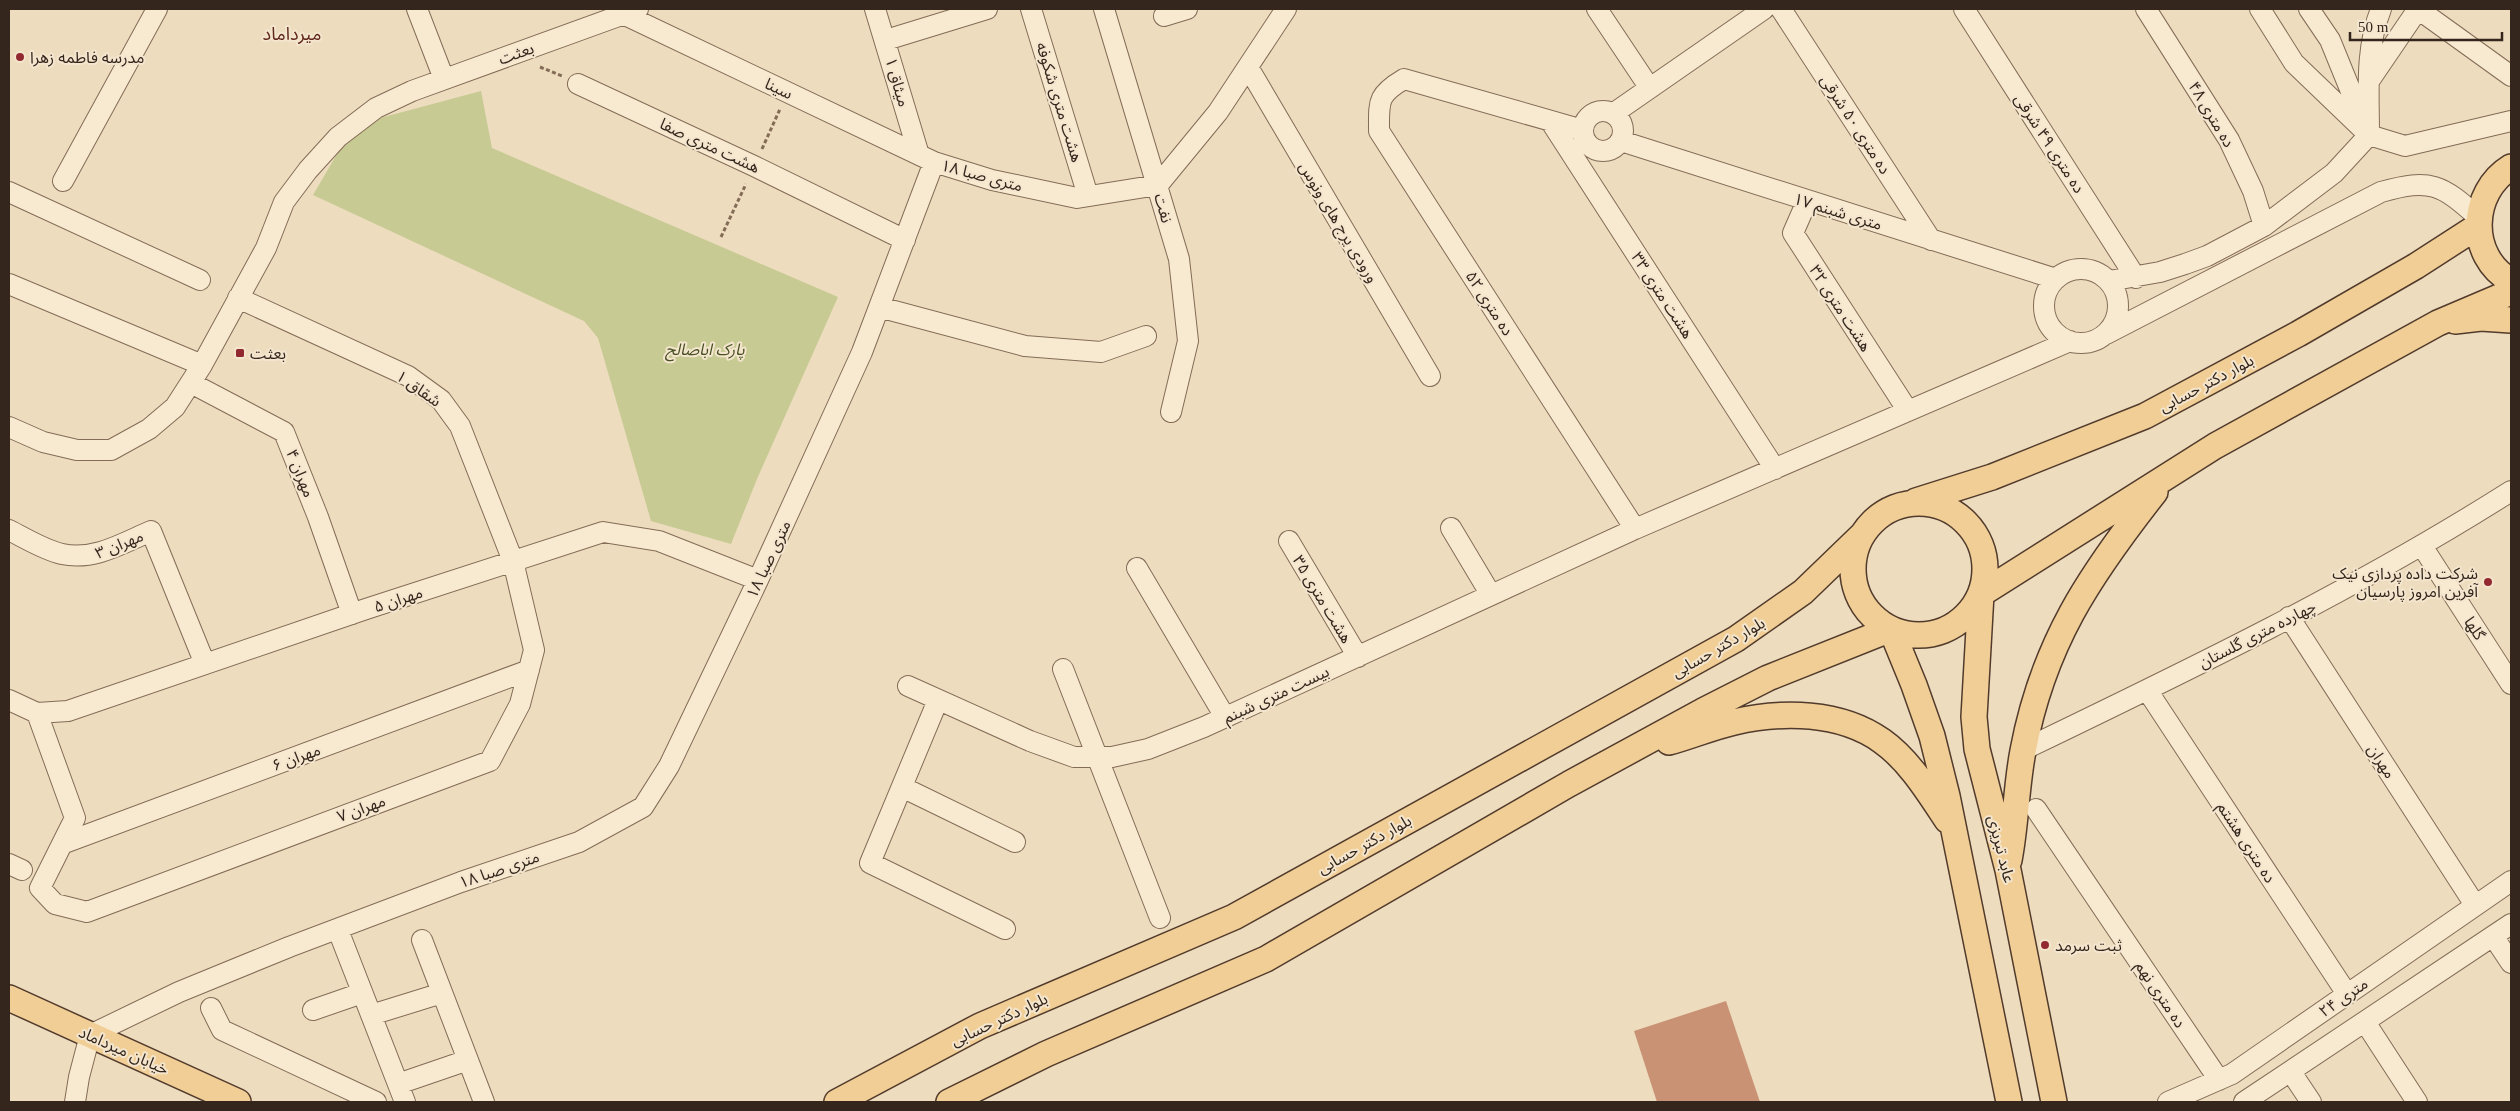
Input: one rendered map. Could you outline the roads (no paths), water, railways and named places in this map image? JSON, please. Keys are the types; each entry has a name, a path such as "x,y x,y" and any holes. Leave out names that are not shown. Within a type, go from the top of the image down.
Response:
{"main road":[{"path":"2511,166 2494,181 2483,198 2478,222 2482,246 2491,263 2511,281"},
{"name":"بلوار دکتر حسابی","path":"1916,502 1992,477 2145,416 2298,334 2416,266 2478,222"},
{"path":"1981,594 2215,446 2438,323 2511,292"},
{"path":"2438,323 2480,318 2511,320"},
{"path":"2008,870 2023,750 2035,697 2059,634 2070,612 2109,551 2167,477"},
{"path":"1916,502 1938,505 1959,515 1974,531 1983,551 1986,573 1981,594 1970,612 1953,626 1933,634 1911,635 1891,629 1872,617 1860,599 1853,579 1853,557 1860,536 1874,518 1894,506 1916,502"},
{"name":"بلوار دکتر حسابی","path":"837,1102 980,1026 1234,917 1736,639 1802,592 1860,536"},
{"name":"عابد تبریزی","path":"1981,594 1974,725 1977,749 2008,870 2054,1102"},
{"path":"949,1102 1046,1054 1266,959 1569,784 1703,711 1768,678 1891,629"},
{"path":"1891,629 1932,736 1954,830 2009,1102"},
{"path":"1628,753 1734,722 1768,716 1826,718 1846,723 1882,741 1917,777 1954,830"},
{"name":"خیابان میرداماد","path":"9,998 238,1102"}],"street":[{"path":"63,181 157,9"},
{"path":"417,9 444,79"},
{"name":"میثاق ۱","path":"875,9 927,159"},
{"path":"886,40 987,9"},
{"name":"هشت متری شکوفه","path":"1031,9 1088,196"},
{"name":"نفت","path":"1104,9 1158,184 1178,259 1188,342 1171,412"},
{"path":"1164,16 1187,9"},
{"path":"1158,184 1218,112 1286,9"},
{"path":"1597,9 1649,87"},
{"path":"1614,113 1764,9"},
{"name":"ده متری ۵۰ شرقی","path":"1781,9 1931,240"},
{"name":"ده متری ۴۹ شرقی","path":"1964,9 2136,278"},
{"name":"ده متری ۴۸","path":"2146,9 2230,140 2253,191 2264,226"},
{"path":"2260,9 2294,63 2369,135 2406,146 2511,121"},
{"path":"2309,9 2330,40 2369,135"},
{"path":"2109,281 2136,278 2160,272 2207,256 2264,226 2334,173 2369,135 2371,42 2381,9"},
{"path":"2369,82 2418,9 2511,76"},
{"name":"بعثت","path":"9,427 43,442 77,450 111,450 149,430 175,407 202,365 266,248 284,202 308,170 338,137 376,108 412,91 631,12"},
{"name":"سینا","path":"631,12 927,159"},
{"name":"ورودی یرج های ونوس","path":"1248,67 1430,376"},
{"name":"ده متری ۵۲","path":"1551,122 1404,79 1387,89 1379,106 1380,131 1635,529"},
{"name":"هشت متری صفا","path":"578,84 754,166 905,240"},
{"path":"1600,110 1614,113 1622,123 1623,135 1621,141 1611,150 1598,150 1587,142 1583,130 1588,117 1600,110"},
{"path":"1551,122 1583,130"},
{"name":"هشت متری ۳۳","path":"1551,122 1775,468"},
{"name":"۱۷ متری شبنم","path":"1621,141 2056,279"},
{"name":"متری صبا ۱۸","path":"90,1035 180,992 289,947 461,882 579,842 643,807 669,766 758,580 862,352 905,240 927,159 992,180 1077,198 1158,184"},
{"path":"2106,334 2113,325 2118,308 2115,291 2109,281 2093,271 2083,269 2064,273 2056,279 2047,295 2045,314 2050,326 2059,335 2070,341 2089,342 2106,334 2381,192 2409,184 2432,185 2449,193 2478,222"},
{"path":"9,192 200,280"},
{"name":"هشت متری ۳۲","path":"1807,201 1793,233 1908,411"},
{"path":"9,284 202,365"},
{"name":"شقاق ۱","path":"238,298 408,376 441,400 460,426 513,561"},
{"path":"879,307 1025,346 1101,352 1146,336"},
{"name":"بیست متری شبنم","path":"908,686 1030,742 1074,757 1112,757 1148,749 1225,718 1635,529 2070,341"},
{"name":"مهران ۴","path":"191,383 284,432 315,508 352,614"},
{"name":"چهارده متری گلستان","path":"2023,750 2148,690 2289,618 2422,546 2511,491"},
{"path":"1451,528 1491,595"},
{"name":"مهران ۳","path":"9,530 61,554 84,557 107,550 151,530 205,664"},
{"name":"مهران ۵","path":"36,713 68,711 352,614 603,532 659,541 758,580"},
{"name":"هشت متری ۳۵","path":"1289,541 1358,657"},
{"name":"گلها","path":"2422,546 2511,684"},
{"name":"مهران ۷","path":"62,844 40,888 55,904 87,912 490,761 520,704 534,650 513,561"},
{"path":"1137,568 1225,718"},
{"name":"مهران","path":"2289,618 2476,905"},
{"path":"1063,669 1160,918"},
{"name":"مهران ۶","path":"62,844 529,670"},
{"name":"ده متری هشتم","path":"2148,690 2347,994"},
{"path":"9,700 36,713 75,818 62,844"},
{"path":"938,700 870,863 1006,929"},
{"path":"902,787 1014,842"},
{"name":"ده متری نهم","path":"2036,809 2219,1080"},
{"name":"۲۴ متری","path":"2168,1102 2219,1080 2257,1057 2511,880"},
{"name":"۲۴ متری","path":"2244,1102 2292,1072 2511,924"},
{"path":"338,930 405,1102"},
{"path":"2494,936 2511,963"},
{"path":"422,940 484,1102"},
{"path":"314,1010 362,993"},
{"path":"371,1015 442,993"},
{"path":"211,1008 222,1030 376,1102"},
{"path":"2365,1022 2417,1102"},
{"path":"75,1102 78,1077 90,1035"},
{"path":"2257,1057 2274,1084"},
{"path":"398,1084 468,1060"},
{"path":"2292,1072 2311,1102"}],"place":[{"name":"مدرسه فاطمه زهرا","path":"20,57"},
{"name":"بعثت","path":"240,353"},
{"name":"شرکت داده پردازی نیک آفرین امروز پارسیان","path":"2488,582"},
{"name":"ثبت سرمد","path":"2045,945"}],"district":[{"name":"میرداماد","path":"292,34"}],"park label":[{"name":"پارک اباصالح","path":"705,349"}]}
